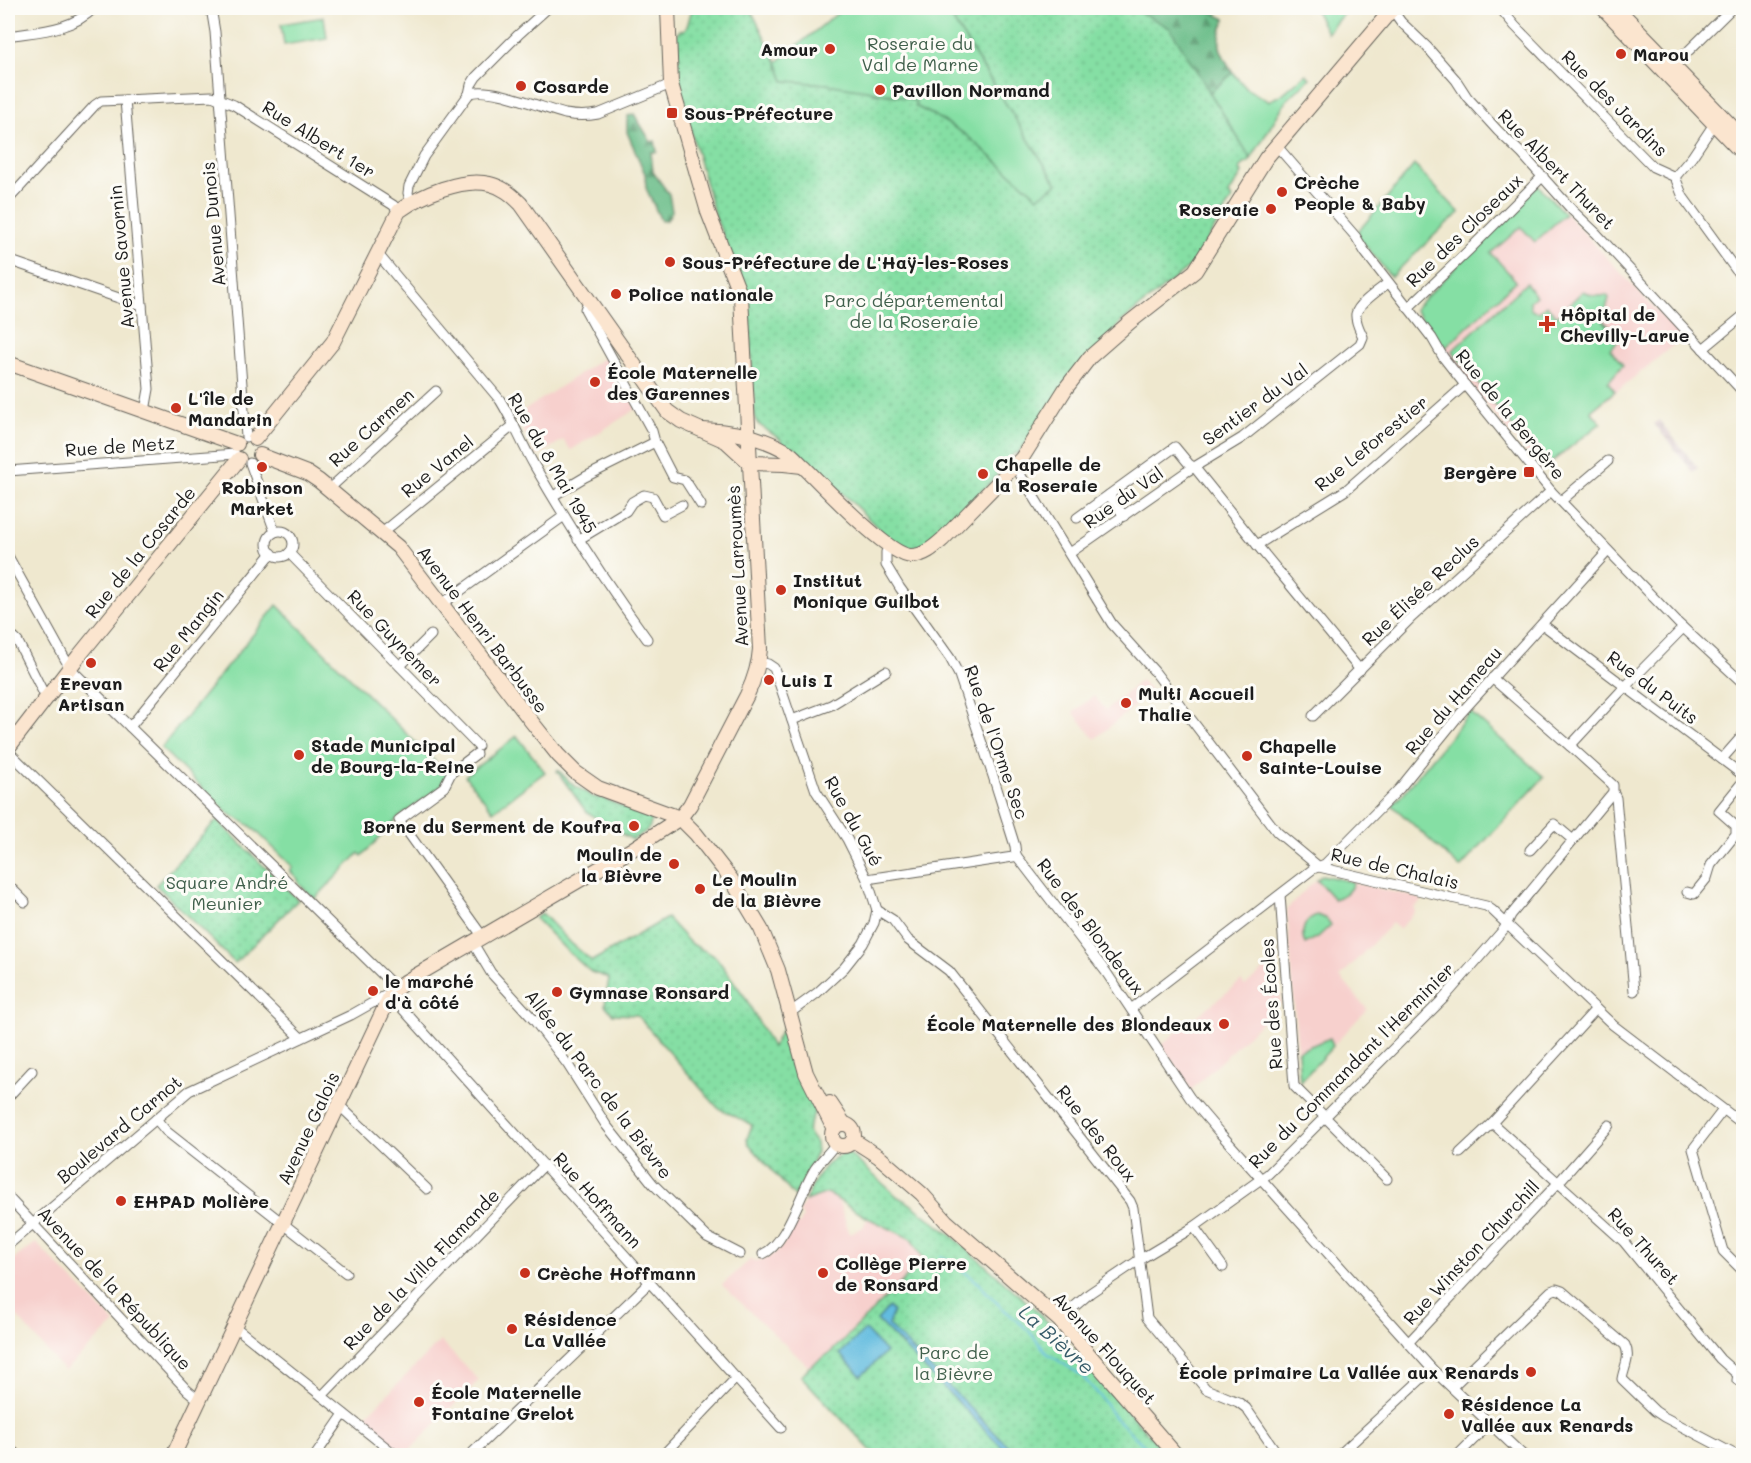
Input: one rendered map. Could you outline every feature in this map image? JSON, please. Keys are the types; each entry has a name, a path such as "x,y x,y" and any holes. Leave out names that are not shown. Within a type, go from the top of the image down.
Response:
{"main road":[{"name":"Avenue Larroumès","path":"392,992 405,982 632,850 680,818 690,805 747,695 759,662 741,297 708,212 671,84 668,8"},
{"path":"399,212 425,196 464,184 482,182 501,188 512,195 521,204 667,411 681,421 739,443 749,437 772,444 790,454 863,524 901,554 911,556 922,554 931,550 943,539 1016,466 1081,367 1124,327 1188,277 1199,265 1255,174 1276,145 1392,8"},
{"path":"1603,8 1743,139"},
{"path":"1617,8 1714,124 1743,155"},
{"name":"Rue de la Cosarde","path":"8,749 46,698 333,342 399,212"},
{"name":"Avenue Henri Barbusse","path":"8,363 145,411 307,473 382,533 404,554 531,721 575,772 598,788 680,818"},
{"path":"725,436 748,410"},
{"path":"725,436 750,458 802,466"},
{"path":"750,458 790,454"},
{"path":"863,524 886,552 904,562 913,564 924,560 934,552 943,539"},
{"path":"652,807 658,816 655,835"},
{"name":"Avenue Flouquet","path":"680,818 695,832 726,872 761,929 774,960 806,1073 843,1136 927,1208 946,1221 1059,1320 1177,1455"},
{"name":"Avenue Galois","path":"173,1455 392,992"}],"street":[{"path":"8,36 62,28 86,16 94,8"},
{"name":"Avenue Dunois","path":"211,8 215,32 246,450 275,532"},
{"path":"411,203 408,193 409,186 424,156 469,94 476,77 548,8"},
{"name":"Rue Albert Thuret","path":"1392,8 1401,22 1427,47 1498,131 1543,176 1743,393"},
{"name":"Rue des Jardins","path":"1500,8 1653,167 1675,177 1683,197 1743,281"},
{"path":"1669,70 1732,8"},
{"path":"469,94 474,91 492,92 567,114 589,116 671,84"},
{"path":"8,200 101,101 212,96 219,98"},
{"name":"Rue Albert 1er","path":"219,98 274,130 399,212"},
{"name":"Avenue Savornin","path":"125,100 149,395 145,411"},
{"path":"1675,177 1692,157 1714,124"},
{"name":"Rue de la Bergère","path":"1276,145 1356,237 1388,283 1432,338 1443,357 1551,491 1683,628 1743,684"},
{"name":"Rue des Closeaux","path":"1408,308 1543,176"},
{"name":"Rue du 8 Mai 1945","path":"377,253 500,400 533,463 578,540 647,639"},
{"path":"8,260 142,306"},
{"name":"Sentier du Val","path":"1077,518 1175,447 1195,468 1242,438 1360,344 1363,337 1356,321 1359,307 1388,283"},
{"path":"589,300 585,309 652,431 655,442 673,477 685,480 701,506"},
{"path":"1703,349 1743,315"},
{"name":"Rue Leforestier","path":"1257,545 1346,490 1465,385"},
{"name":"Rue Carmen","path":"329,489 435,391"},
{"name":"Rue Vanel","path":"382,533 514,425"},
{"path":"553,496 585,477 655,442"},
{"name":"Rue de Metz","path":"8,471 246,450"},
{"path":"1561,501 1608,461"},
{"name":"Rue de Chalais","path":"1016,466 1112,624 1162,680 1277,832 1319,867 1486,906 1507,923 1613,1025 1743,1125"},
{"path":"1195,468 1360,670"},
{"name":"Rue du Val","path":"1070,554 1195,468"},
{"name":"Rue Élisée Reclus","path":"1313,716 1410,619 1551,491"},
{"path":"578,540 626,511 632,502 644,495 653,497 663,515 682,505"},
{"path":"1109,495 1124,516"},
{"path":"442,604 564,516"},
{"path":"283,531 290,535 293,543 289,553 282,556 272,554 268,548 268,540 275,532 283,531"},
{"name":"Rue du Hameau","path":"1319,867 1325,864 1400,788 1460,714 1608,551"},
{"name":"Rue de l'Orme Sec","path":"886,552 886,565 950,658 959,675 993,776 1016,855"},
{"name":"Rue Guynemer","path":"289,553 400,666 477,750 451,773 444,787 399,820"},
{"name":"Rue Mangin","path":"130,727 272,554"},
{"name":"Rue Hoffmann","path":"8,556 70,668 389,981 400,1006 781,1428"},
{"name":"Rue du Puits","path":"1542,624 1722,759 1743,778"},
{"path":"1570,746 1624,687 1683,628"},
{"path":"8,632 18,642 46,698"},
{"path":"400,666 431,635"},
{"name":"Rue du Gué","path":"759,662 774,668 816,791 847,839 867,879 877,910"},
{"path":"792,720 831,705 886,671"},
{"path":"1492,678 1613,785 1634,991"},
{"path":"1722,759 1743,734"},
{"path":"8,749 301,1038"},
{"path":"1687,892 1694,894 1707,878 1711,865 1736,834 1736,826 1719,811 1743,778"},
{"name":"Rue du Commandant l'Herminier","path":"1059,1320 1090,1293 1194,1227 1262,1179 1444,998 1504,928 1511,915 1613,792"},
{"name":"Allée du Parc de la Bièvre","path":"399,820 478,940 491,973 534,1020 568,1065 606,1125 652,1184 707,1237 740,1254"},
{"path":"1530,850 1554,824 1573,840"},
{"name":"Rue des Blondeaux","path":"867,879 1016,855 1106,972 1131,1009 1319,867"},
{"path":"8,885 25,902"},
{"name":"Rue des Écoles","path":"1280,895 1294,1086 1388,1179"},
{"path":"790,1012 817,993 844,968 874,923 877,910"},
{"name":"Rue des Roux","path":"877,910 893,920 908,940 949,971 1130,1201 1133,1208 1146,1315 1149,1322 1206,1389 1238,1401 1246,1408 1279,1455"},
{"name":"Boulevard Carnot","path":"8,1245 196,1087 392,992"},
{"path":"1131,1009 1190,1098 1432,1369 1524,1455"},
{"path":"1460,1153 1492,1123 1596,1009"},
{"path":"8,1097 32,1071"},
{"path":"339,1105 426,1189"},
{"path":"1723,1110 1693,1149 1723,1251 1743,1272"},
{"path":"156,1119 166,1131 346,1273"},
{"name":"Rue Thuret","path":"1492,1123 1624,1242 1720,1359 1742,1375"},
{"name":"Rue Winston Churchill","path":"1408,1343 1558,1183 1609,1125"},
{"path":"763,1254 781,1238 815,1169 843,1136"},
{"name":"Rue de la Villa Flamande","path":"322,1396 544,1165"},
{"name":"Avenue de la République","path":"8,1197 187,1390 199,1400"},
{"path":"1194,1227 1223,1267"},
{"path":"469,1455 650,1282"},
{"path":"1452,1388 1551,1291 1556,1289 1562,1291 1625,1345 1628,1352 1622,1379 1655,1411 1738,1455"},
{"path":"234,1326 397,1455"},
{"path":"1338,1455 1432,1369"},
{"path":"662,1455 736,1378"},
{"path":"315,1455 344,1414"},
{"path":"1457,1455 1490,1423"},
{"path":"8,1447 18,1455"}],"shaded area":[{"name":"Hôpital de Chevilly-Larue","path":"1538,184 1682,338 1593,411 1602,423 1542,472 1477,393 1414,310"},
{"name":"École Maternelle des Garennes","path":"608,355 636,409 571,450 563,440 537,456 516,416"},
{"path":"1659,420 1698,468 1693,472 1654,424"},
{"name":"Multi Accueil Thalie","path":"1141,680 1151,692 1095,739 1073,712 1094,696 1106,710"},
{"path":"1322,875 1423,899 1414,908 1416,911 1399,929 1392,923 1340,977 1367,1009 1300,1082 1287,909"},
{"name":"École Maternelle des Blondeaux","path":"1277,959 1281,1003 1191,1090 1161,1045 1241,981 1245,986"},
{"name":"Collège Pierre de Ronsard","path":"827,1193 838,1200 850,1234 863,1227 868,1218 911,1239 924,1260 831,1352 809,1367 722,1285 750,1260 768,1258 781,1248 794,1224 800,1224 803,1217 799,1212 805,1201"},
{"path":"36,1243 115,1323 64,1371 8,1306 8,1263"},
{"name":"École Maternelle Fontaine Grelot","path":"440,1341 479,1380 406,1454 362,1420"}],"green space":[{"name":"Parc départemental de la Roseraie","path":"694,8 750,8 784,81 872,91 905,97 916,102 915,106 966,135 1038,197 1057,184 945,8 1132,8 1170,28 1251,159 1240,169 1242,173 1229,194 1232,199 1193,264 1121,322 1017,454 1014,453 996,474 997,476 926,547 909,550 892,542 813,464 781,443 781,440 758,424 755,419 748,296 715,216 679,88 677,34 680,30 684,31 688,25"},
{"name":"Roseraie du Val de Marne","path":"844,8 945,8 1057,184 1038,197 966,135 915,106 916,102 905,97 826,84 784,81 777,62"},
{"path":"1121,8 1169,8 1175,11 1191,8 1202,9 1225,19 1219,42 1224,58 1233,73 1208,94"},
{"path":"1132,8 1220,8 1217,15 1225,19 1219,37 1220,52 1233,73 1247,89 1268,101 1281,95 1306,74 1310,78 1286,101 1251,159 1170,28"},
{"path":"1314,8 1348,8 1327,33"},
{"path":"324,17 327,38 284,45 281,24"},
{"path":"634,114 651,142 655,141 657,152 651,152 653,172 669,194 672,211 667,220 661,221 646,188 645,174 627,132 628,116"},
{"path":"1414,165 1460,213 1391,277 1356,234"},
{"path":"1538,185 1565,214 1535,242 1521,227 1491,253 1516,281 1444,349 1415,310 1416,307"},
{"path":"1526,283 1536,296 1530,301 1530,308 1539,312 1546,305 1557,316 1583,291 1594,296 1607,295 1609,298 1603,320 1620,339 1610,349 1623,365 1608,382 1615,391 1591,411 1601,423 1545,467 1452,351"},
{"name":"Stade Municipal de Bourg-la-Reine","path":"277,605 447,774 440,787 398,818 362,856 359,853 315,899 299,884 298,879 290,871 293,867 251,826 229,814 161,748"},
{"path":"1470,712 1544,777 1460,868 1392,805"},
{"path":"517,736 545,772 493,811 465,776"},
{"path":"558,770 573,785 593,797 635,810 650,818 650,826 633,840 601,822 585,810"},
{"name":"Square André Meunier","path":"217,820 298,900 235,963 156,885"},
{"path":"1322,875 1353,882 1346,893 1334,899 1317,880"},
{"path":"542,913 592,961 667,918 690,943 716,957 745,997 772,1047 784,1026 815,1111 807,1131 816,1143 817,1152 795,1197 748,1143 747,1139 752,1125 718,1108 637,1015 613,1014 605,1005 609,978 591,972 566,950 535,918"},
{"path":"1317,915 1327,919 1331,925 1318,937 1305,944 1304,927"},
{"path":"1330,1038 1333,1046 1300,1082 1298,1051"},
{"name":"Parc de la Bièvre","path":"843,1154 852,1156 898,1197 951,1235 1034,1308 1167,1455 875,1455 801,1376 809,1367 831,1352 924,1260 911,1239 868,1218 827,1193 805,1201 824,1167"}],"water":[{"path":"889,1307 893,1312 888,1325 1017,1455 1010,1455 877,1320"},
{"path":"865,1330 886,1352 861,1376 840,1354"}],"waterway":[{"name":"La Bièvre","path":"941,1256 973,1278 1028,1330 1048,1354 1081,1375 1100,1396 1114,1417 1149,1450"}],"place":[{"name":"Amour","path":"830,49"},
{"name":"Marou","path":"1621,54"},
{"name":"Cosarde","path":"521,86"},
{"name":"Pavillon Normand","path":"880,90"},
{"name":"Sous-Préfecture","path":"672,113"},
{"name":"Crèche People & Baby","path":"1282,192"},
{"name":"Roseraie","path":"1271,209"},
{"name":"Sous-Préfecture de L'Haÿ-les-Roses","path":"670,262"},
{"name":"Police nationale","path":"616,294"},
{"name":"Hôpital de Chevilly-Larue","path":"1547,324"},
{"name":"École Maternelle des Garennes","path":"595,382"},
{"name":"L'île de Mandarin","path":"176,408"},
{"name":"Robinson Market","path":"262,467"},
{"name":"Bergère","path":"1529,472"},
{"name":"Chapelle de la Roseraie","path":"983,474"},
{"name":"Institut Monique Guilbot","path":"781,590"},
{"name":"Erevan Artisan","path":"91,663"},
{"name":"Luis I","path":"769,680"},
{"name":"Multi Accueil Thalie","path":"1126,703"},
{"name":"Stade Municipal de Bourg-la-Reine","path":"299,755"},
{"name":"Chapelle Sainte-Louise","path":"1247,756"},
{"name":"Borne du Serment de Koufra","path":"634,826"},
{"name":"Moulin de la Bièvre","path":"674,864"},
{"name":"Le Moulin de la Bièvre","path":"700,889"},
{"name":"le marché d'à côté","path":"373,991"},
{"name":"Gymnase Ronsard","path":"557,992"},
{"name":"École Maternelle des Blondeaux","path":"1224,1024"},
{"name":"EHPAD Molière","path":"121,1201"},
{"name":"Crèche Hoffmann","path":"525,1273"},
{"name":"Collège Pierre de Ronsard","path":"823,1273"},
{"name":"Résidence La Vallée","path":"512,1329"},
{"name":"École primaire La Vallée aux Renards","path":"1531,1372"},
{"name":"École Maternelle Fontaine Grelot","path":"419,1402"},
{"name":"Résidence La Vallée aux Renards","path":"1449,1414"}]}
